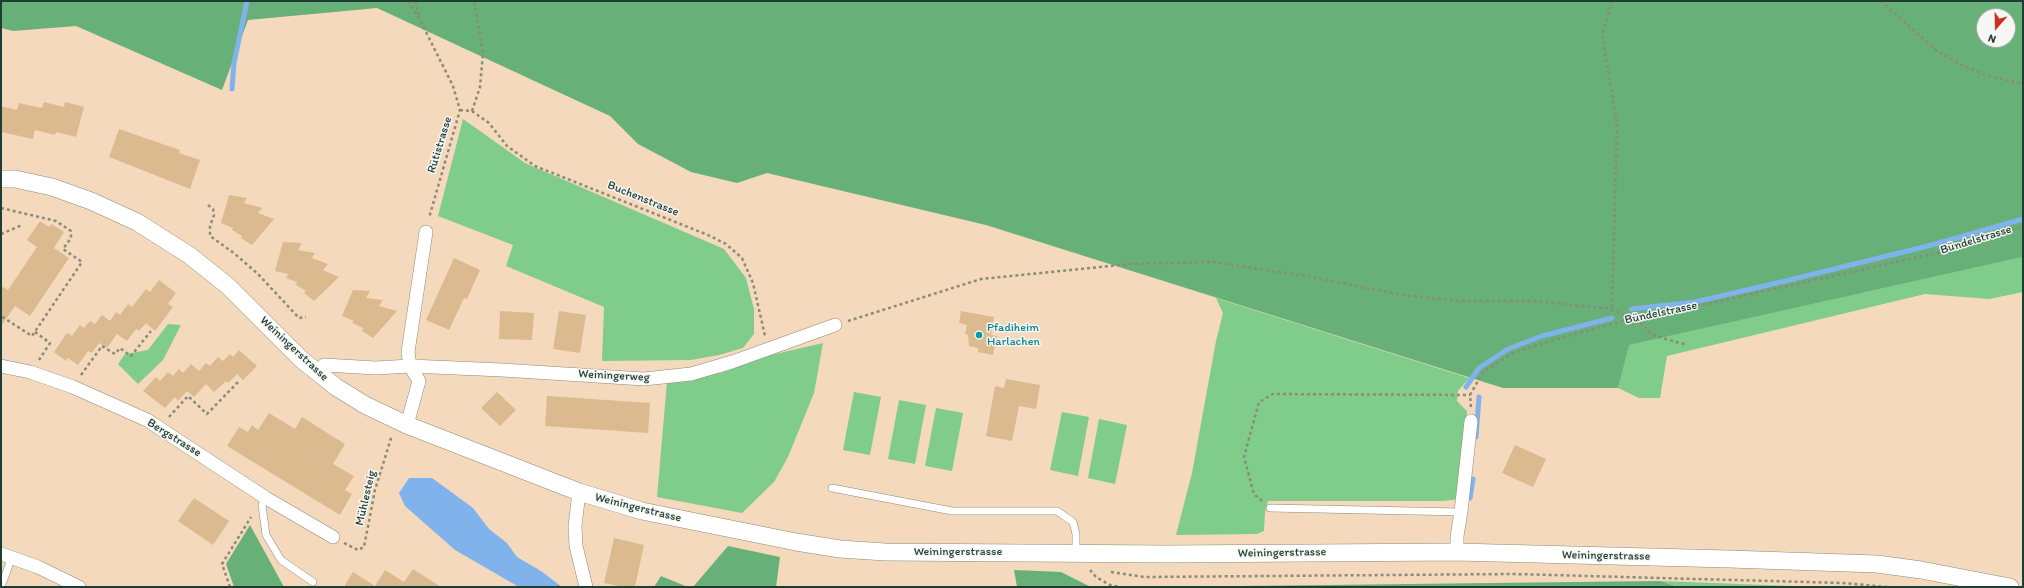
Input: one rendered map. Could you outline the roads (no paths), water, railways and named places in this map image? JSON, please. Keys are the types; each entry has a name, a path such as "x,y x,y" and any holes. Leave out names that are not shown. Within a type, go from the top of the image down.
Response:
{"street":[{"name":"Weiningerstrasse","path":"1,179 15,179 52,187 91,201 137,222 189,255 228,286 316,372 360,401 403,423 579,492 642,511 796,542 840,549 885,552 1168,554 1457,552 1877,564 1921,570 2010,587"},
{"path":"403,423 419,381 410,366 408,352 426,232"},
{"name":"Weiningerweg","path":"316,372 324,365 376,368 410,366 644,379 691,374 732,362 835,325"},
{"name":"Bergstrasse","path":"1,366 30,372 73,387 147,420 266,498 333,537"},
{"path":"1457,552 1457,536 1462,512 1471,421"},
{"path":"579,492 575,526 576,546 586,587"},
{"path":"6,556 38,567 79,587"}],"lane":[{"path":"832,488 952,511 1057,511 1073,522 1076,534 1076,553"},
{"path":"266,498 262,505 266,535 281,560 313,582"},
{"path":"1270,508 1462,512"},
{"path":"1,587 6,556"}],"water":[{"path":"409,478 432,478 473,508 489,529 507,543 517,557 541,571 562,587 519,587 455,550 405,506 399,493"}],"waterway":[{"path":"232,89 234,63 247,1"},
{"path":"1631,309 1695,302 1932,245 2023,219"},
{"path":"1466,387 1479,368 1508,349 1542,336 1612,318"},
{"path":"1476,437 1479,397"},
{"path":"1470,498 1473,479"}],"place":[{"name":"Pfadiheim Harlachen","path":"979,335"}]}
